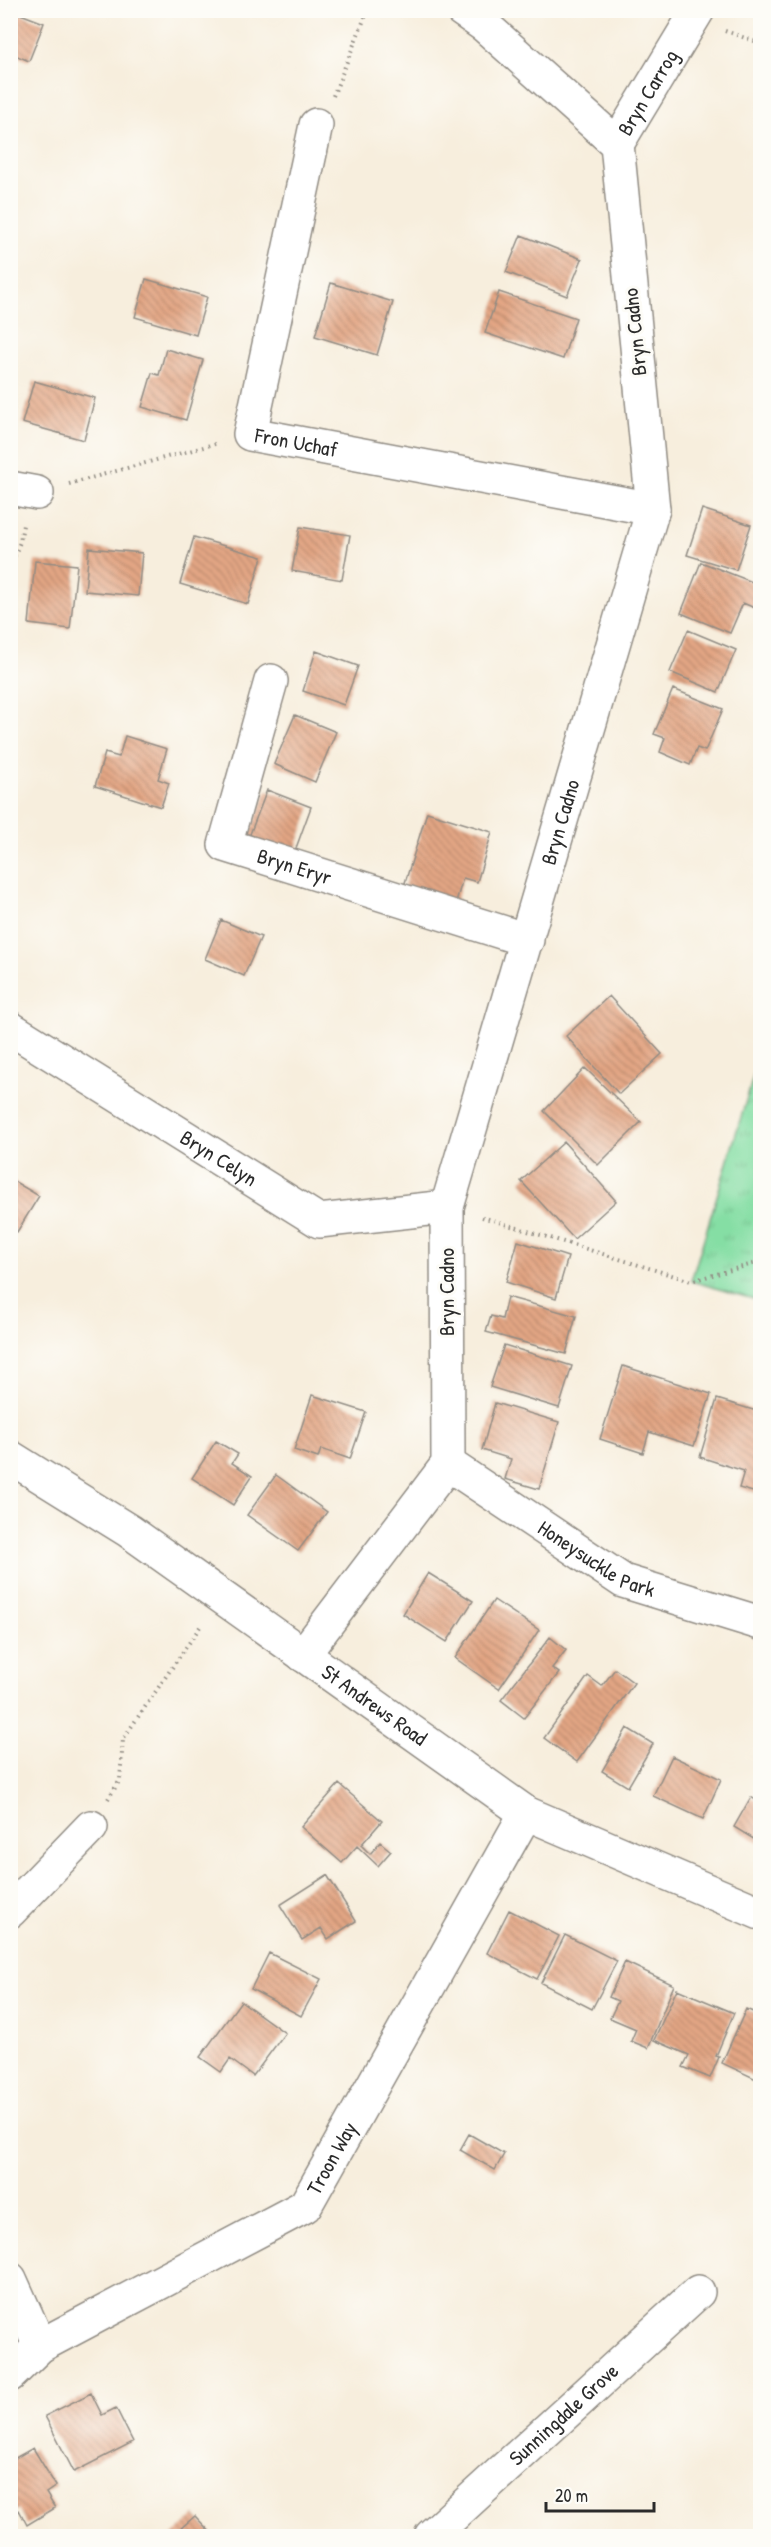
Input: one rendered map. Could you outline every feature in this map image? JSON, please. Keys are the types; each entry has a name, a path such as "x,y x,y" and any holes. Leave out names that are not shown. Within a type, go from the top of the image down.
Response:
{"street":[{"path":"462,10 485,26 617,144"},
{"name":"Bryn Carrog","path":"617,144 698,10"},
{"name":"Fron Uchaf","path":"316,125 250,434 652,509"},
{"name":"Bryn Cadno","path":"448,1464 447,1206 652,509 617,144"},
{"name":"Bryn Eryr","path":"271,681 225,845 527,940"},
{"name":"Bryn Celyn","path":"10,1028 319,1221 447,1206"},
{"name":"St Andrews Road","path":"10,1457 129,1531 526,1813 760,1913"},
{"path":"303,1655 448,1464"},
{"name":"Honeysuckle Park","path":"448,1464 623,1581 760,1623"},
{"name":"Troon Way","path":"10,2375 40,2346 305,2206 526,1813"},
{"path":"15,1896 91,1827"},
{"path":"10,2279 40,2346"},
{"name":"Sunningdale Grove","path":"431,2536 698,2292"}],"path":[{"path":"316,125 334,95 368,10"},
{"path":"10,567 20,542 25,491 250,434"},
{"path":"447,1206 691,1281 760,1262"},
{"path":"91,1827 120,1780 123,1738 221,1596"}],"green space":[{"path":"760,1055 760,1301 691,1281"}],"building":[{"path":"10,10 44,23 29,61 10,53"},
{"path":"521,235 582,259 567,296 506,272"},
{"path":"146,279 207,297 196,335 135,317"},
{"path":"331,283 393,302 377,355 315,336"},
{"path":"499,292 576,318 563,359 485,333"},
{"path":"166,349 203,360 186,420 142,407 152,373 159,375"},
{"path":"34,381 95,398 84,440 22,423"},
{"path":"702,509 751,525 736,570 687,555"},
{"path":"300,527 350,535 342,580 292,571"},
{"path":"194,537 262,557 248,604 180,584"},
{"path":"89,548 142,553 138,596 85,591"},
{"path":"35,561 77,565 70,629 29,624"},
{"path":"701,562 760,585 760,601 757,609 743,603 730,633 681,613"},
{"path":"688,630 736,650 718,692 670,672"},
{"path":"316,651 358,666 344,705 303,691"},
{"path":"673,689 723,709 705,751 697,748 690,765 660,752 665,738 654,734"},
{"path":"295,715 336,732 315,782 274,764"},
{"path":"125,736 167,749 158,779 169,783 161,807 95,786 105,753 119,757"},
{"path":"267,790 311,807 292,859 247,842"},
{"path":"427,812 492,832 477,882 463,878 456,902 404,886"},
{"path":"221,920 261,937 244,976 205,959"},
{"path":"609,996 662,1054 619,1094 566,1036"},
{"path":"585,1068 641,1122 598,1165 544,1111"},
{"path":"564,1142 616,1201 574,1239 521,1181"},
{"path":"10,1179 39,1196 17,1232 10,1228"},
{"path":"518,1241 568,1257 556,1298 506,1282"},
{"path":"507,1297 576,1316 566,1354 486,1332 491,1316 502,1319"},
{"path":"504,1345 572,1366 559,1408 490,1387"},
{"path":"623,1366 711,1394 694,1446 649,1432 643,1453 600,1439"},
{"path":"312,1395 366,1412 350,1459 321,1449 318,1458 294,1450"},
{"path":"717,1399 760,1412 760,1494 739,1488 744,1471 700,1457"},
{"path":"495,1403 559,1422 539,1489 505,1479 511,1459 482,1450"},
{"path":"216,1441 238,1454 232,1463 252,1476 233,1505 192,1478"},
{"path":"276,1475 327,1512 298,1551 247,1515"},
{"path":"428,1573 473,1601 447,1642 403,1614"},
{"path":"494,1600 539,1630 499,1689 455,1658"},
{"path":"550,1637 566,1650 552,1668 559,1673 524,1718 501,1700"},
{"path":"615,1669 634,1683 577,1762 544,1738 588,1676 602,1686"},
{"path":"627,1728 653,1744 628,1787 602,1771"},
{"path":"672,1756 721,1779 703,1819 653,1796"},
{"path":"339,1784 382,1821 361,1845 370,1854 380,1842 391,1851 378,1866 357,1846 342,1863 301,1827"},
{"path":"751,1797 760,1803 760,1843 734,1827"},
{"path":"327,1875 356,1921 328,1939 321,1928 302,1940 280,1905"},
{"path":"509,1910 559,1936 537,1979 487,1953"},
{"path":"565,1935 617,1961 592,2009 541,1983"},
{"path":"269,1953 321,1979 301,2016 251,1989"},
{"path":"625,1962 674,1985 648,2048 631,2041 636,2029 610,2018 618,2001 609,1997"},
{"path":"677,1989 734,2013 716,2056 719,2057 710,2078 683,2067 689,2055 654,2040"},
{"path":"241,2001 285,2033 253,2076 230,2059 221,2072 200,2057"},
{"path":"746,2009 760,2015 760,2068 756,2079 722,2063"},
{"path":"469,2134 504,2154 495,2170 460,2150"},
{"path":"91,2393 102,2415 116,2408 133,2442 74,2472 45,2416"},
{"path":"33,2448 56,2486 46,2493 55,2508 27,2525 19,2510 10,2515 10,2461"},
{"path":"195,2516 214,2536 172,2536"}]}
